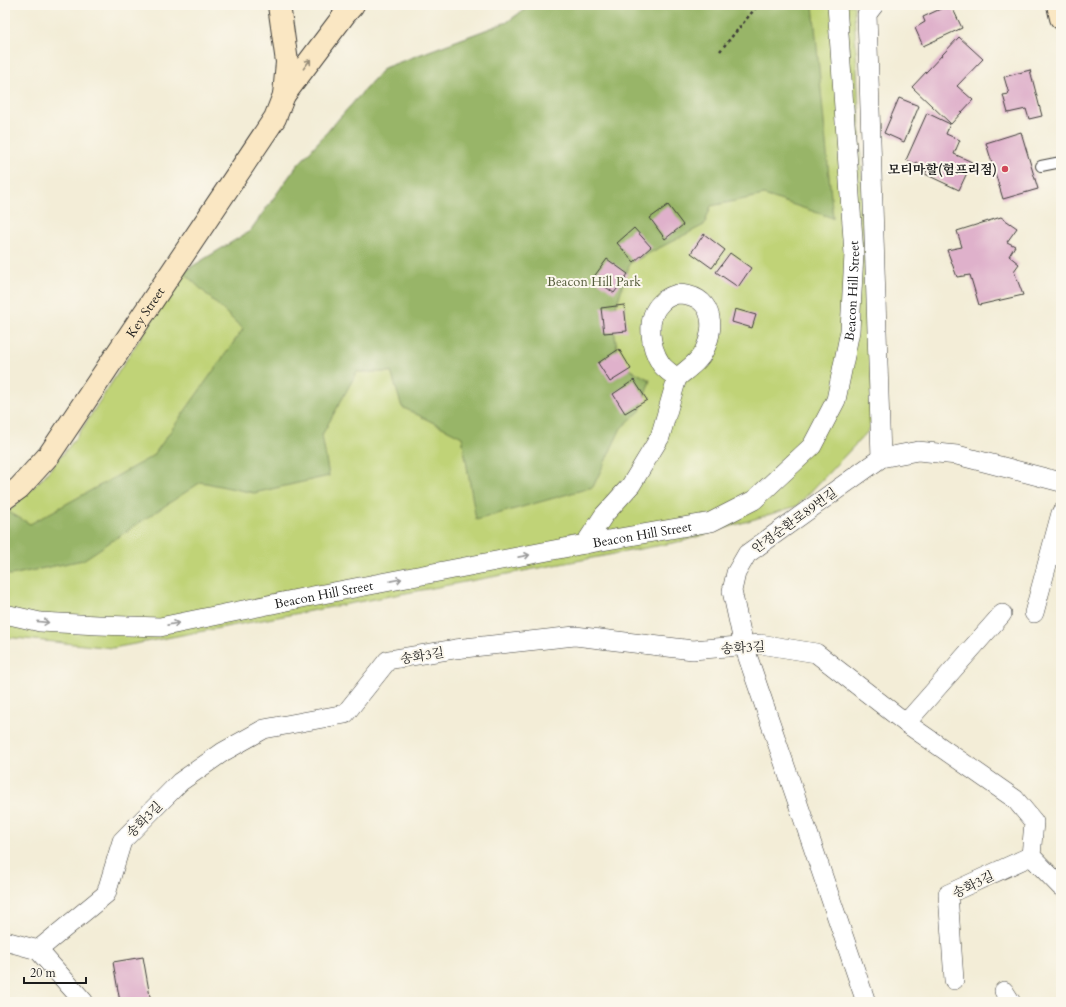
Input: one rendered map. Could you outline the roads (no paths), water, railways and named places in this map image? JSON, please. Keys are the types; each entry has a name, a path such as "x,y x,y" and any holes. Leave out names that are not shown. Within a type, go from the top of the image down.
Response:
{"street":[{"path":"279,5 287,62 284,95"},
{"path":"284,95 353,5"},
{"name":"Beacon Hill Street","path":"5,614 40,622 160,626 585,544 711,522 754,500 812,446 836,400 850,331 854,254 837,5"},
{"path":"874,5 868,14 881,458 918,451 957,455 1061,482"},
{"path":"1058,5 1061,18"},
{"name":"Key Street","path":"5,498 19,488 49,455 276,118 284,95"},
{"path":"585,544 604,515 631,485 660,437 677,378"},
{"name":"안정순환로89번길","path":"866,1002 744,646 732,591 736,573 747,554 881,458"},
{"path":"1034,613 1061,513"},
{"path":"906,723 1002,614"},
{"name":"송화3길","path":"38,950 106,894 122,841 180,782 223,752 264,729 345,714 388,660 455,649 575,636 693,650 760,644 816,653 906,723 1015,799 1034,822 1031,856 948,894 954,980"},
{"path":"1031,856 1061,887"},
{"path":"5,941 38,950 84,1002"}],"lane":[{"path":"1041,166 1061,162"}],"place":[{"name":"모티마할(험프리점)","path":"1005,169"}],"park label":[{"name":"Beacon Hill Park","path":"594,281"}]}
